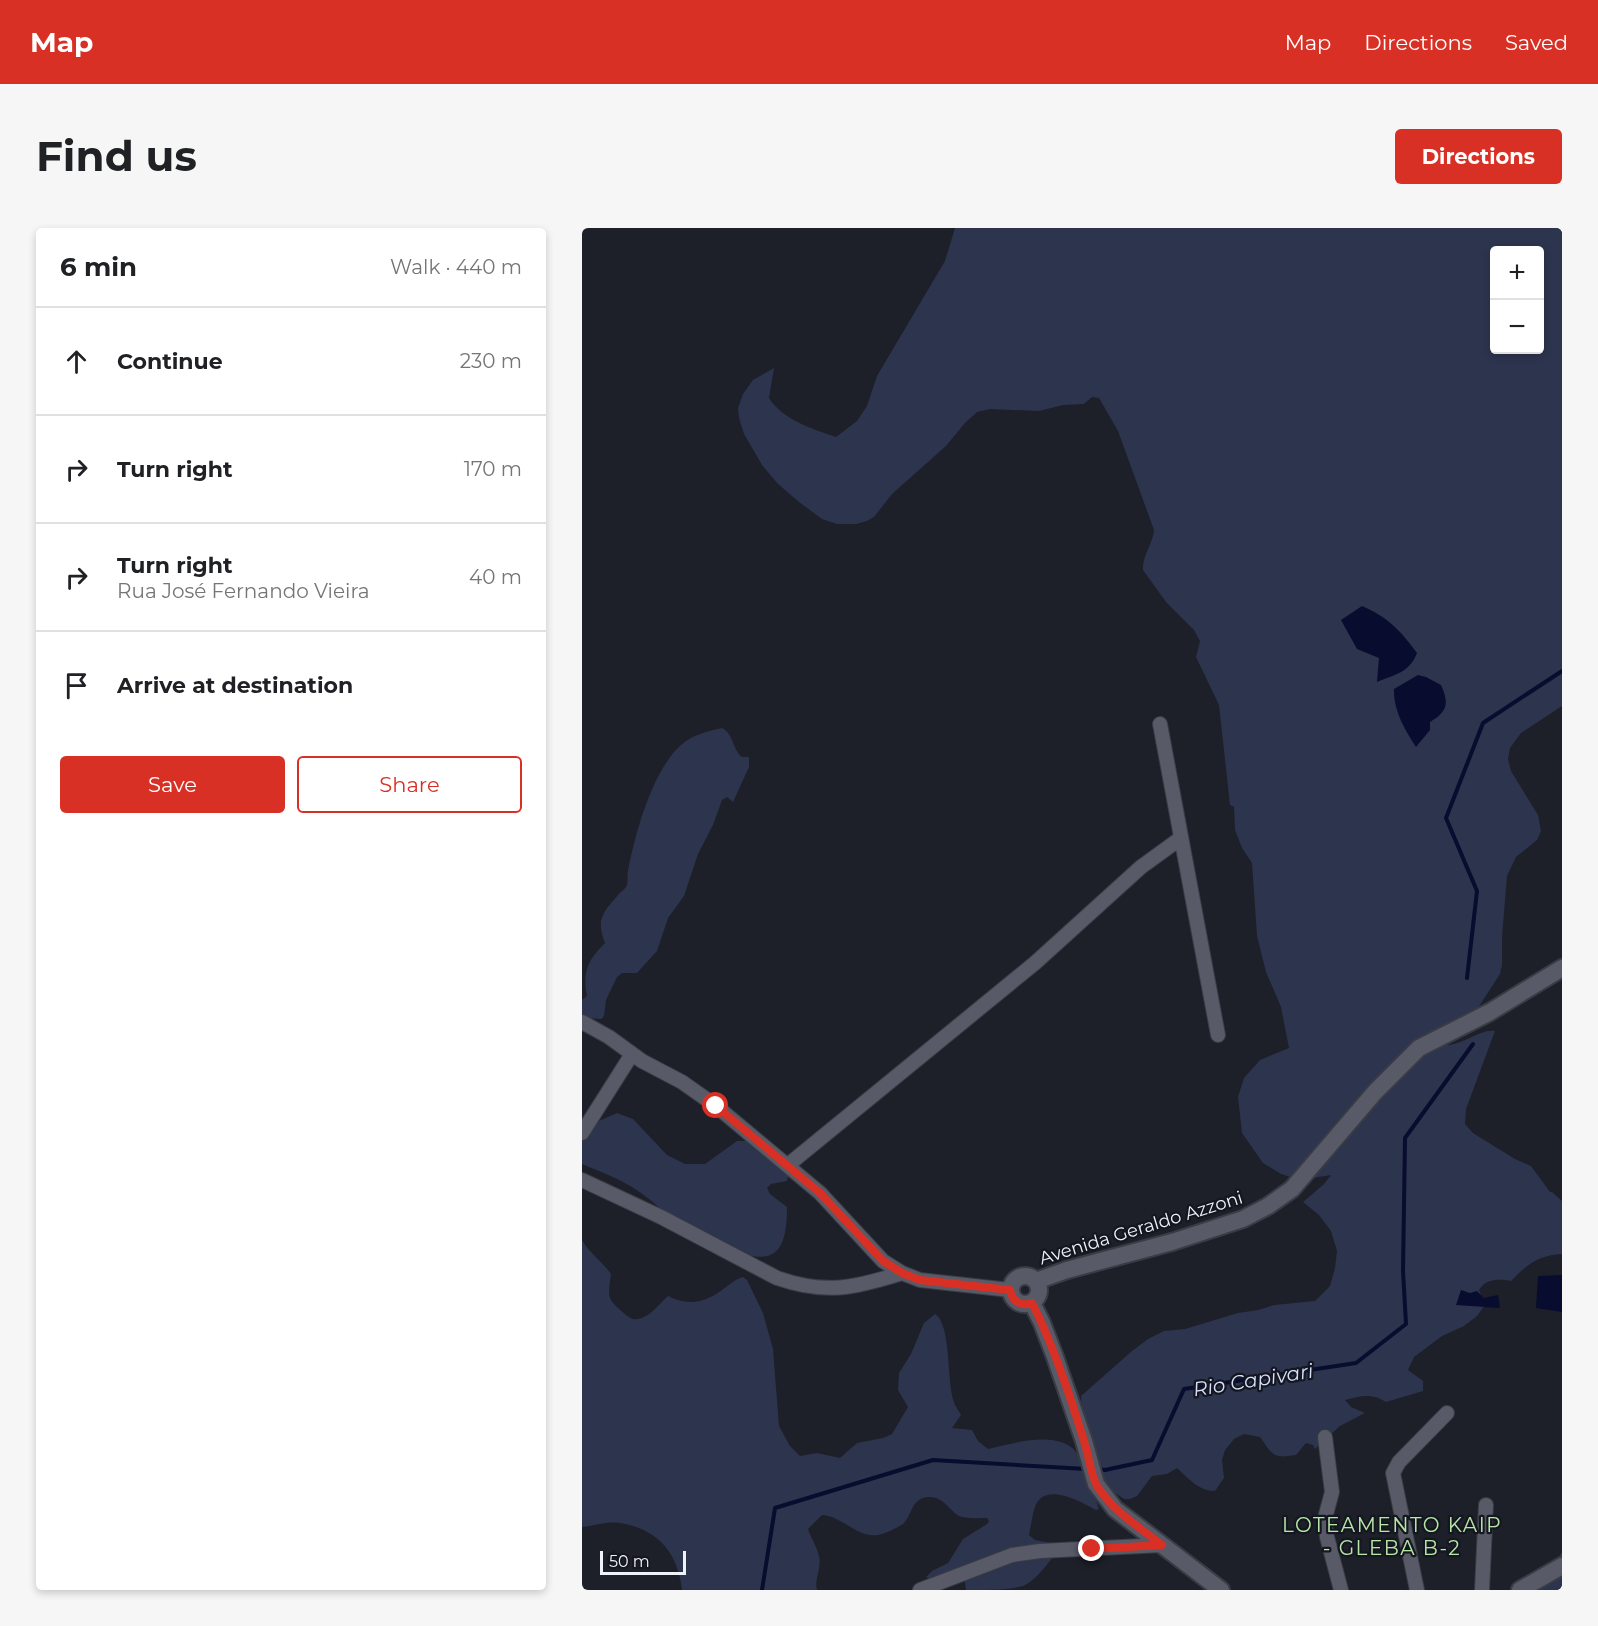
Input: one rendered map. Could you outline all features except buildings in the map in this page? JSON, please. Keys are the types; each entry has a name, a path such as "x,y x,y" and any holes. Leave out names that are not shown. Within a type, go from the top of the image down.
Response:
{"street":[{"path":"1160,724 1218,1035"},
{"path":"788,1165 1035,963 1141,867 1181,838"},
{"name":"Avenida Geraldo Azzoni","path":"1036,1281 1233,1223 1268,1206 1292,1189 1375,1092 1419,1048 1490,1012 1562,968"},
{"path":"582,1022 682,1082 716,1106 820,1193 883,1261 902,1273 920,1280 1010,1290"},
{"path":"582,1134 632,1054"},
{"path":"582,1180 795,1285 840,1289 902,1273"},
{"path":"1022,1276 1032,1277 1036,1281 1039,1285 1038,1295 1032,1303 1027,1305 1017,1303 1010,1290 1014,1281 1022,1276"},
{"path":"1032,1303 1042,1323 1084,1441 1096,1484 1115,1509 1221,1590"},
{"path":"1417,1590 1393,1473 1399,1462 1447,1413"},
{"path":"1325,1437 1332,1492 1325,1518 1327,1537 1341,1590"},
{"path":"1482,1590 1486,1506"},
{"path":"920,1590 1012,1555 1040,1551 1162,1545"},
{"path":"1520,1590 1562,1566"}],"shaded area":[{"path":"955,228 1562,228 1562,706 1521,733 1510,748 1508,759 1511,771 1538,815 1541,831 1537,840 1516,857 1507,876 1500,974 1476,1011 1443,1045 1458,1043 1484,1032 1495,1031 1466,1109 1465,1124 1473,1133 1515,1159 1531,1166 1550,1192 1562,1201 1562,1254 1546,1256 1534,1262 1511,1281 1494,1280 1485,1283 1479,1290 1485,1305 1477,1316 1464,1326 1442,1336 1414,1357 1408,1370 1423,1381 1423,1391 1386,1402 1371,1396 1345,1400 1351,1407 1365,1413 1340,1426 1315,1449 1313,1445 1306,1443 1296,1455 1277,1456 1271,1452 1260,1437 1244,1434 1234,1439 1225,1450 1222,1460 1224,1478 1215,1491 1199,1487 1177,1468 1167,1474 1152,1476 1137,1496 1130,1499 1124,1499 1108,1488 1096,1469 1082,1417 1081,1396 1148,1339 1164,1331 1185,1329 1238,1313 1274,1305 1315,1301 1330,1286 1335,1268 1337,1251 1331,1231 1319,1215 1303,1202 1331,1175 1300,1180 1281,1174 1263,1163 1242,1133 1238,1097 1244,1078 1260,1060 1289,1048 1281,1007 1266,972 1257,936 1252,863 1242,848 1235,830 1234,807 1230,805 1219,705 1196,657 1200,641 1194,630 1166,602 1143,570 1154,530 1118,431 1099,398 1092,397 1084,404 1063,405 1039,411 990,409 977,412 946,446 892,494 874,517 867,521 856,524 837,524 822,519 799,502 777,483 762,465 744,434 738,408 743,394 753,380 774,368 769,398 775,406 790,418 836,437 857,421 867,406 877,376 945,261"},
{"path":"1362,606 1393,625 1417,653 1406,669 1377,682 1379,658 1357,649 1341,620"},
{"path":"1418,675 1441,685 1446,702 1444,710 1430,722 1430,730 1416,747 1398,712 1394,689"},
{"path":"722,728 729,734 739,754 742,757 749,757 749,767 733,802 727,797 722,800 713,825 698,854 684,896 668,918 657,951 637,973 622,973 617,977 606,1000 604,1016 601,1019 587,1018 582,1014 582,1000 587,996 586,973 594,955 605,943 601,928 602,917 612,901 627,885 635,839 653,787 661,770 681,745 695,736"},
{"path":"617,1113 633,1119 667,1155 685,1164 705,1164 737,1141 752,1141 789,1173 787,1181 771,1184 767,1188 770,1194 787,1207 781,1246 767,1256 757,1257 702,1240 681,1227 632,1187 582,1164 582,1133 592,1124"},
{"path":"582,1240 611,1274 609,1293 611,1301 633,1319 646,1316 668,1296 682,1301 696,1302 709,1298 740,1278 747,1280 763,1313 773,1349 779,1426 790,1446 800,1456 817,1453 840,1458 857,1443 892,1434 908,1407 898,1390 899,1373 911,1354 924,1323 935,1314 944,1329 952,1393 961,1415 952,1428 972,1430 978,1441 988,1449 1037,1440 1062,1442 1072,1447 1088,1475 1099,1509 1096,1510 1063,1495 1046,1495 1040,1499 1034,1510 1029,1535 1035,1540 1060,1545 1039,1574 1023,1586 995,1590 966,1590 964,1575 931,1579 926,1577 932,1571 948,1563 963,1539 989,1521 987,1518 959,1516 942,1501 928,1497 915,1503 902,1525 878,1535 863,1533 836,1519 822,1515 808,1529 819,1556 817,1590 682,1590 680,1577 671,1554 655,1537 633,1526 620,1523 582,1527"},
{"path":"1562,1275 1562,1312 1536,1308 1538,1276"},
{"path":"1461,1290 1470,1293 1477,1291 1484,1298 1498,1295 1500,1308 1456,1305"},
{"path":"1562,1552 1562,1590 1530,1590 1539,1585"}],"waterway":[{"name":"Rio Capivari","path":"1467,978 1477,891 1446,818 1483,723 1562,671"},
{"name":"Rio Capivari","path":"1097,1469 1105,1470 1152,1460 1184,1389 1356,1363 1406,1324 1403,1271 1405,1138 1473,1044"},
{"name":"Rio Capivari","path":"762,1590 775,1508 933,1460 1086,1469"}],"district":[{"name":"LOTEAMENTO KAIP - GLEBA B-2","path":"1392,1536"}],"route":[{"path":"716,1106 820,1193 883,1261 902,1273 920,1280 1010,1290 1017,1303 1027,1305 1032,1303 1055,1357 1096,1484 1115,1509 1162,1545 1092,1549"}]}
